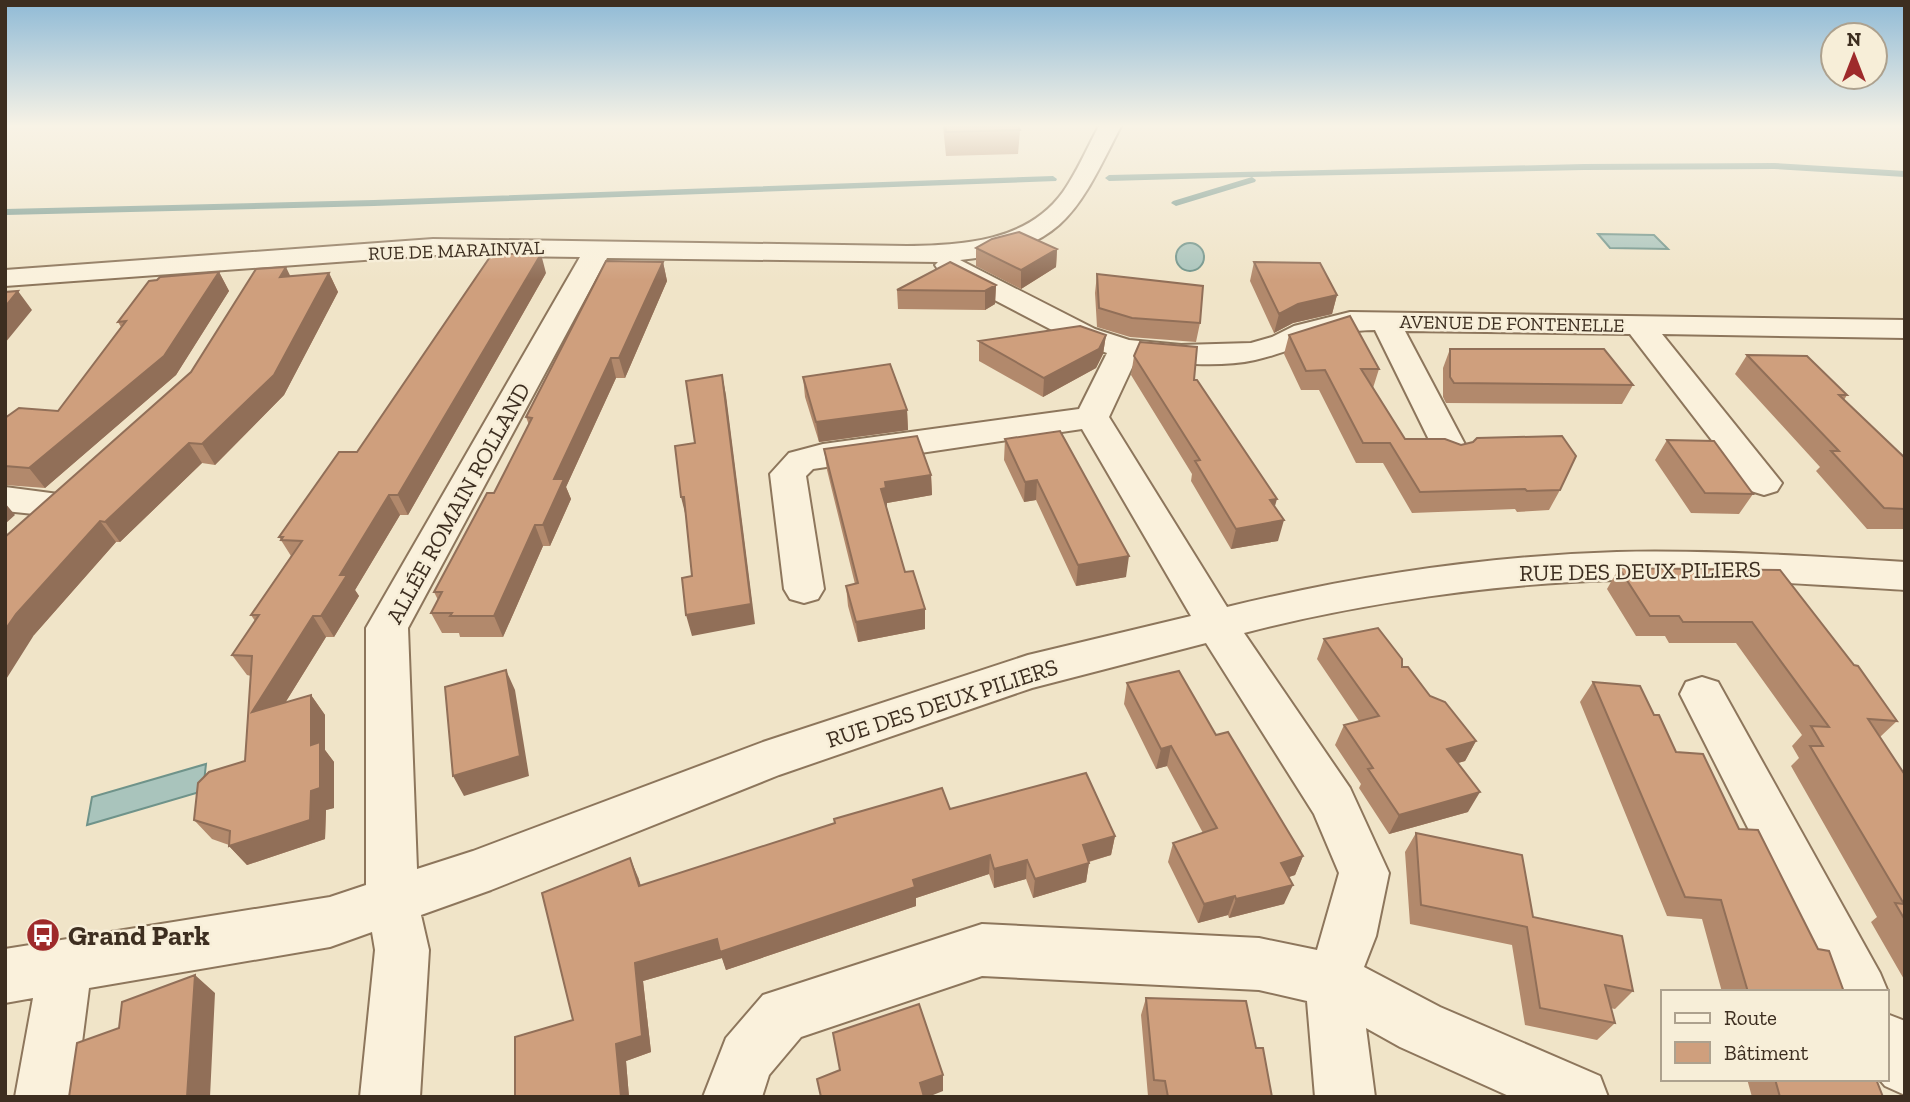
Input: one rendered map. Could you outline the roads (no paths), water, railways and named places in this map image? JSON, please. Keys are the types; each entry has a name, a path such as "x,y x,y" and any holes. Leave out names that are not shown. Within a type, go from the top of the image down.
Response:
{"street":[{"path":"907,254 976,252 997,246 1054,217 1067,204 1082,177"},
{"name":"RUE DE MARAINVAL","path":"5,278 433,247 907,254"},
{"name":"ALLÉE ROMAIN ROLLAND","path":"390,1097 402,950 392,901 387,628 599,248"},
{"name":"AVENUE DE FONTENELLE","path":"907,254 944,262 1084,335 1125,349 1181,354 1251,352 1283,344 1326,325 1385,321 1905,329"},
{"path":"245,293 266,259"},
{"path":"1385,321 1452,452"},
{"path":"1638,324 1764,483"},
{"path":"1092,417 1125,349"},
{"path":"804,589 788,474 801,461 823,455 1092,417"},
{"path":"1092,417 1216,624 1333,803 1364,873 1349,936 1332,980 1345,1097"},
{"path":"5,499 63,495 24,530"},
{"name":"RUE DES DEUX PILIERS","path":"5,976 330,922 474,874 789,752 1028,672 1271,611 1393,589 1509,573 1617,566 1747,567 1905,576"},
{"path":"1702,694 1859,990"},
{"path":"732,1097 746,1058 783,1016 982,950 1259,964 1332,980 1420,1027 1579,1097"},
{"path":"45,1097 65,968"},
{"path":"1889,1045 1905,1066"}],"water":[{"path":"1598,234 1654,235 1668,249 1610,248"},
{"path":"1190,243 1200,247 1204,257 1200,267 1190,271 1180,267 1176,257 1180,247"},
{"path":"206,764 203,791 87,825 92,797"}],"waterway":[{"path":"1109,178 1134,177"},
{"path":"5,212 374,203 1053,179"},
{"path":"1176,203 1252,180"}],"place":[{"name":"Grand Park","path":"43,935"}]}
